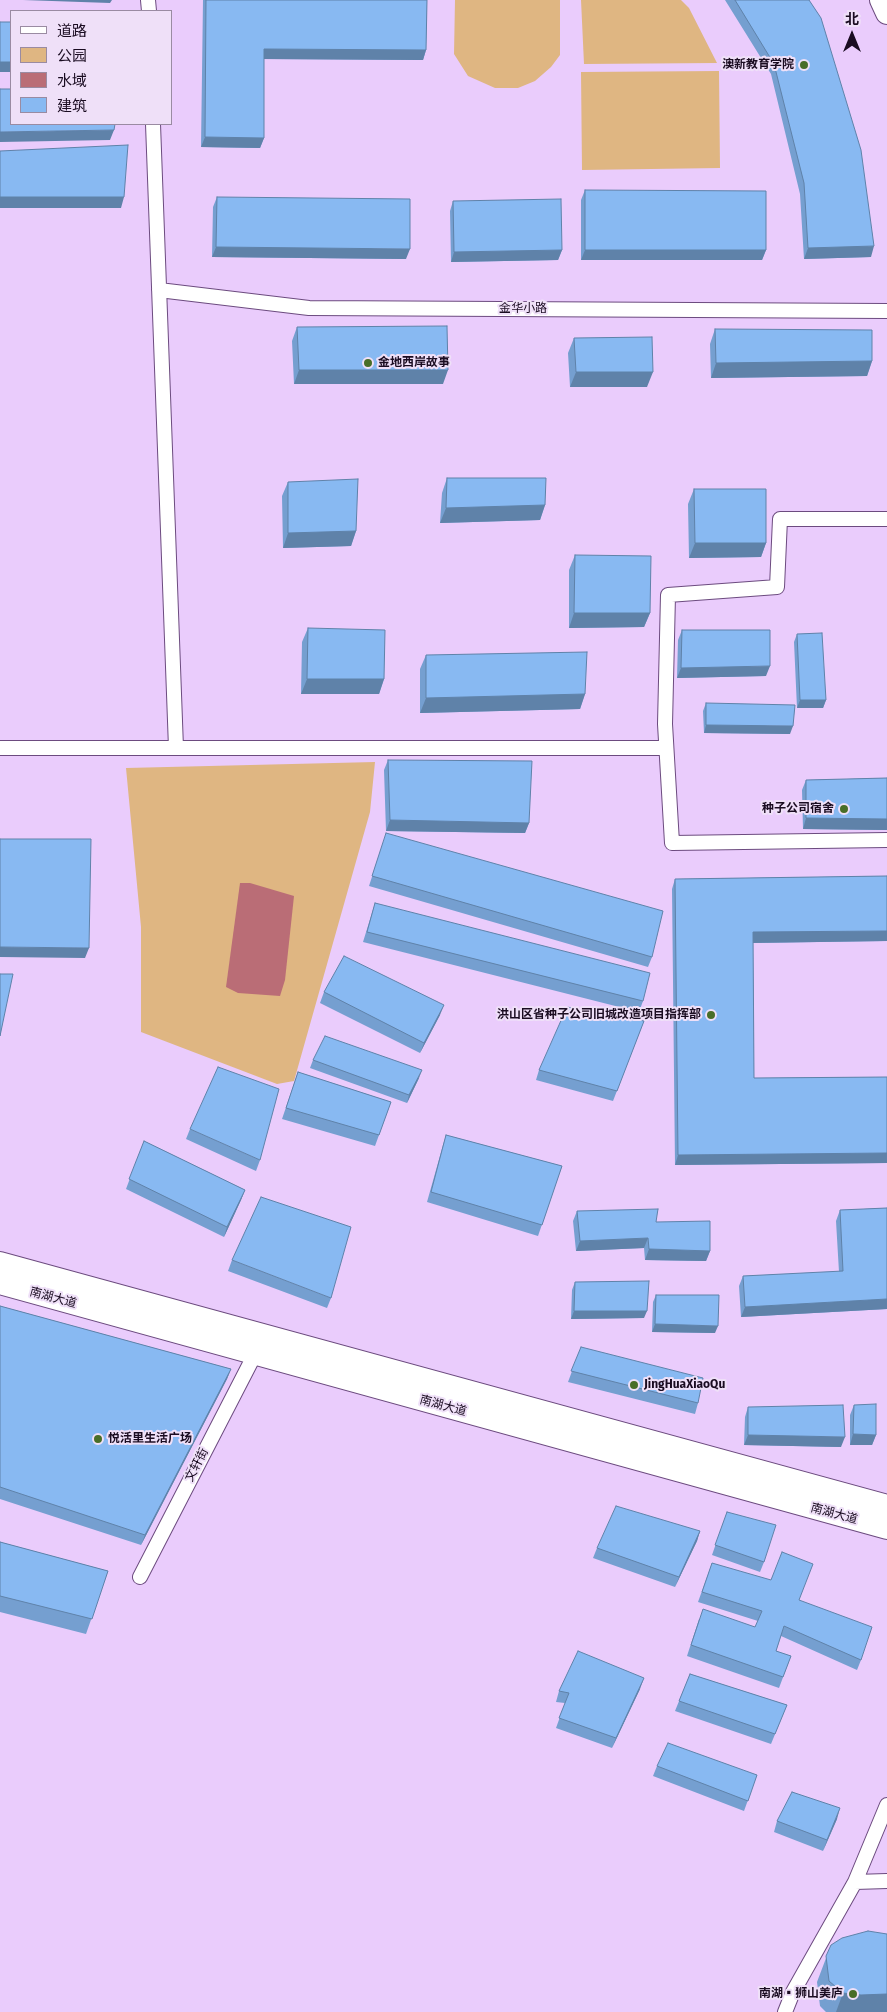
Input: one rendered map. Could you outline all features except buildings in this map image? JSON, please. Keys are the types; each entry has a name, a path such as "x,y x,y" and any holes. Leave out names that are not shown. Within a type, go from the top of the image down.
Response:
{"main road":[{"path":"881,0 887,13"},
{"name":"南湖大道","path":"0,1263 887,1506"},
{"name":"南湖大道","path":"0,1283 887,1528"}],"street":[{"path":"153,125 176,748"},
{"name":"金华小路","path":"159,290 309,308 887,311"},
{"path":"887,519 780,519 777,587 668,595 665,748 672,843 887,840"},
{"path":"0,748 665,748"},
{"name":"文轩街","path":"140,1577 255,1354"},
{"path":"785,2012 793,1992 854,1882 887,1805"},
{"path":"854,1882 887,1880"}],"green space":[{"path":"455,0 560,0 560,55 551,67 535,81 518,88 495,88 468,76 454,54"},
{"path":"581,0 681,0 689,8 717,63 584,64"},
{"path":"719,71 720,168 582,170 581,72"},
{"path":"375,762 370,812 294,1081 277,1084 141,1032 141,927 126,768"}],"water":[{"path":"240,883 250,883 294,896 285,980 280,996 238,993 226,987"}],"place":[{"name":"澳新教育学院","path":"804,65"},
{"name":"金地西岸故事","path":"368,363"},
{"name":"种子公司宿舍","path":"844,809"},
{"name":"洪山区省种子公司旧城改造项目指挥部","path":"711,1015"},
{"name":"JingHuaXiaoQu","path":"634,1385"},
{"name":"悦活里生活广场","path":"98,1439"},
{"name":"南湖▪狮山美庐","path":"853,1994"}]}
